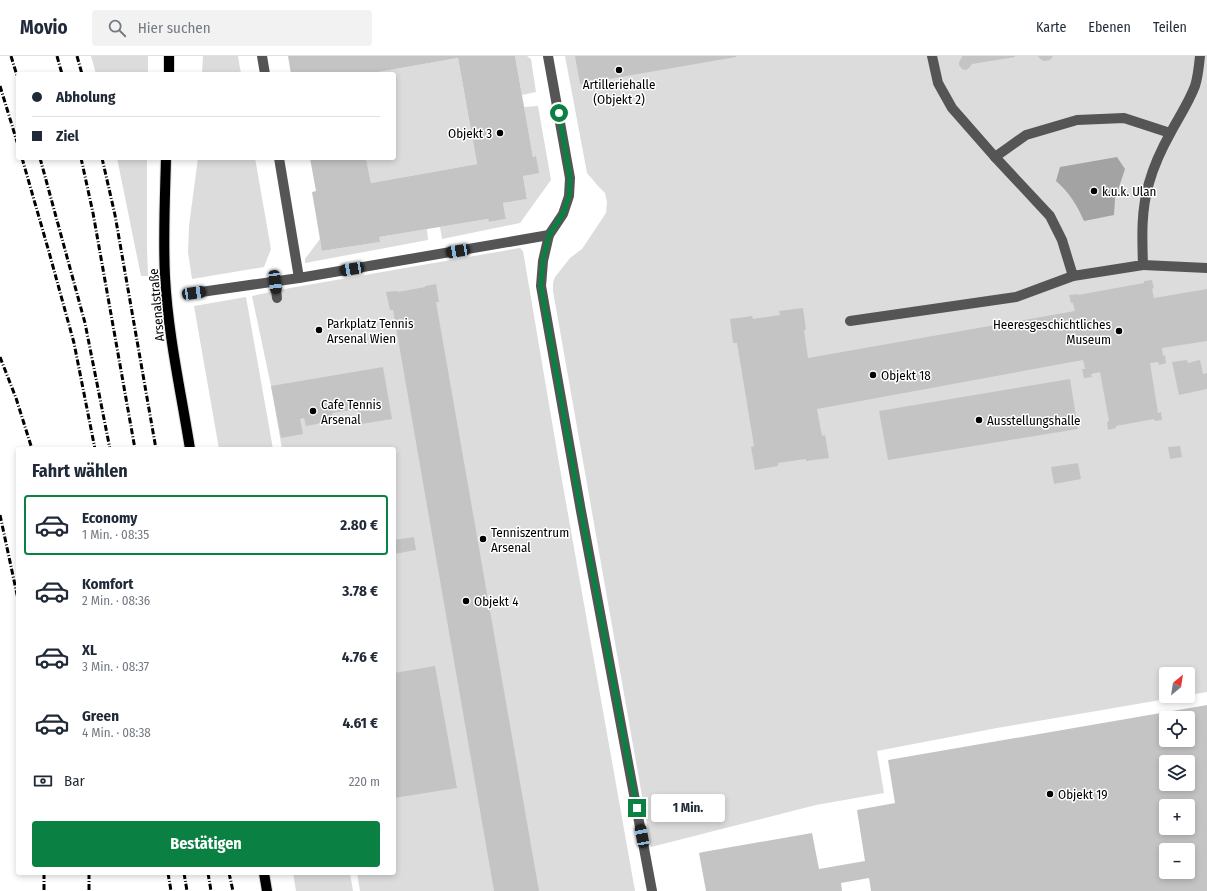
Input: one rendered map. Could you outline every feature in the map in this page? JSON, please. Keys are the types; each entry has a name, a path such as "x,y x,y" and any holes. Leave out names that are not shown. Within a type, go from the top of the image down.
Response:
{"main road":[{"path":"169,56 169,72"},
{"name":"Arsenalstraße","path":"166,160 164,222 165,277 169,326 190,447"},
{"path":"264,875 267,891"}],"street":[{"path":"262,56 265,72"},
{"path":"548,56 570,178 569,196 563,214 549,235 543,261 541,286 581,511 652,891"},
{"path":"932,56 938,83 952,108 1050,216 1062,240 1073,276"},
{"path":"1143,265 1143,206 1149,183 1153,169 1170,133 1180,117 1195,86 1200,56"},
{"path":"995,156 1026,135 1077,120 1124,118 1170,133"},
{"path":"279,160 300,278"},
{"path":"194,293 300,278 549,235"},
{"path":"850,322 1016,297 1073,276 1143,265 1207,268"},
{"path":"275,282 277,298"}],"shaded area":[{"path":"91,56 148,56 148,72 95,72"},
{"path":"203,56 238,56 241,72 202,72"},
{"path":"515,56 527,56 531,59 536,92 522,95"},
{"path":"565,56 1207,56 1207,692 1195,694 1195,667 1159,667 1159,700 997,728 877,751 884,793 816,805 651,847 553,291 555,277 570,258 582,249 606,213 607,202 605,193 587,173"},
{"path":"458,58 477,164 371,183 366,160 396,160 396,72 378,72"},
{"path":"538,106 551,180 520,223 442,239 440,227 488,219 489,222 506,219 503,203 527,199 523,176 535,156 533,157 524,107"},
{"path":"1117,157 1125,169 1115,199 1114,215 1084,221 1072,199 1056,181 1060,167"},
{"path":"117,160 147,160 148,276 141,276"},
{"path":"198,160 255,160 271,249 264,267 192,279 188,252 189,226"},
{"path":"427,229 428,240 305,263 305,259 320,239 323,251 379,242 379,237"},
{"name":"Tenniszentrum Arsenal","path":"520,248 523,251 635,891 360,891 357,875 396,875 396,447 282,447 271,386 252,296"},
{"path":"246,297 273,447 219,447 194,306"},
{"path":"293,875 350,875 353,891 296,891"}],"building":[{"name":"Objekt 3","path":"288,56 515,56 533,157 536,156 539,173 523,176 527,199 503,203 506,219 489,222 488,219 379,237 380,242 322,251 312,192 316,191 310,160 366,160 371,183 477,164 458,58 378,72 291,72"},
{"name":"Artilleriehalle (Objekt 2)","path":"575,56 736,56 736,57 580,84"},
{"path":"962,56 1015,57 972,64 966,70 962,69 959,65"},
{"path":"1038,56 1053,56 1050,60 1044,61"},
{"name":"Objekt 18","path":"1152,280 1154,298 1207,289 1207,341 1162,348 1166,363 1159,365 1158,362 1150,363 1158,413 1161,412 1162,420 1155,421 1154,419 1116,426 1116,428 1108,430 1107,422 1109,421 1100,372 1091,374 1092,377 1084,378 1082,369 1085,369 1083,360 817,409 822,436 825,435 829,458 806,461 806,459 778,463 778,466 755,470 751,447 754,446 737,343 733,343 730,319 752,316 753,319 780,315 779,311 803,308 808,358 1075,311 1069,295 1078,295 1144,283 1144,281"},
{"name":"Objekt 4","path":"436,284 439,302 436,302 539,891 494,891 393,310 390,310 386,292 398,292"},
{"path":"1187,360 1188,363 1200,360 1203,374 1207,373 1207,389 1179,395 1172,362"},
{"path":"383,367 392,419 361,424 358,409 332,413 333,421 306,426 304,418 300,419 303,434 281,438 271,386"},
{"name":"Ausstellungshalle","path":"1070,379 1078,429 888,460 879,411"},
{"path":"1180,446 1182,457 1170,459 1168,447"},
{"path":"1078,463 1081,479 1054,484 1051,467"},
{"path":"414,537 416,550 396,554 396,540"},
{"path":"435,666 457,788 396,798 396,673"},
{"name":"Objekt 19","path":"1207,705 1207,891 871,891 869,878 841,883 842,891 706,891 699,853 703,852 812,833 819,869 865,861 857,810 895,803 888,760 1159,713 1159,747 1195,747 1195,711 1172,711"}],"railway":[{"path":"11,56 16,72"},
{"path":"57,56 61,72"},
{"path":"77,56 81,72"},
{"path":"0,86 16,138"},
{"path":"23,160 74,343 95,447"},
{"path":"41,160 85,323 110,447"},
{"path":"81,160 93,213 135,447"},
{"path":"102,160 115,215 156,447"},
{"path":"0,357 16,398 31,447"},
{"path":"0,515 16,590"},
{"path":"44,875 44,891"},
{"path":"89,875 89,891"},
{"path":"168,875 171,891"},
{"path":"184,875 187,891"},
{"path":"208,875 211,891"},
{"path":"229,875 233,891"}],"place":[{"name":"Artilleriehalle (Objekt 2)","path":"619,70"},
{"name":"Objekt 3","path":"500,133"},
{"name":"k.u.k. Ulan","path":"1094,191"},
{"name":"Parkplatz Tennis Arsenal Wien","path":"319,330"},
{"name":"Heeresgeschichtliches Museum","path":"1119,331"},
{"name":"Objekt 18","path":"873,375"},
{"name":"Cafe Tennis Arsenal","path":"313,411"},
{"name":"Ausstellungshalle","path":"979,420"},
{"name":"Tenniszentrum Arsenal","path":"483,539"},
{"name":"Objekt 4","path":"466,601"},
{"name":"Objekt 19","path":"1050,794"}],"route":[{"path":"559,113 570,178 569,196 563,214 549,235 543,261 541,286 581,511 637,808"}]}
